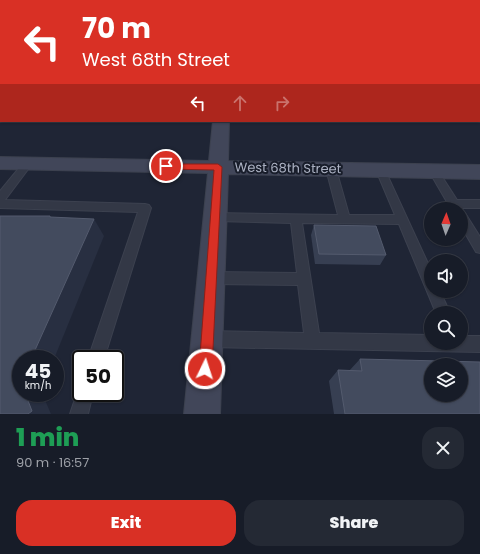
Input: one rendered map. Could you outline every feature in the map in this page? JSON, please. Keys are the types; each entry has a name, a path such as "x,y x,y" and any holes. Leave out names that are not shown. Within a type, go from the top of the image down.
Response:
{"main road":[{"path":"202,414 221,122"},
{"name":"West 68th Street","path":"0,163 480,172"}],"lane":[{"path":"0,199 27,164"},
{"path":"331,169 345,219"},
{"path":"381,170 424,269"},
{"path":"434,171 452,202"},
{"path":"0,204 145,208 99,350"},
{"path":"468,205 480,204"},
{"path":"215,217 402,220"},
{"path":"296,218 313,341"},
{"path":"468,228 480,248"},
{"path":"211,278 304,279"},
{"path":"207,339 424,343"},
{"path":"468,344 480,344"},
{"path":"79,414 82,402"}],"building":[{"path":"0,216 50,216 94,219 35,350 12,350 12,402 28,402 32,411 28,414 0,414"},
{"path":"314,225 376,226 386,255 319,254"},
{"path":"360,359 424,361 424,402 468,402 468,362 480,362 480,414 345,414 338,370 362,371"}],"route":[{"path":"166,166 218,167 205,369"}]}
